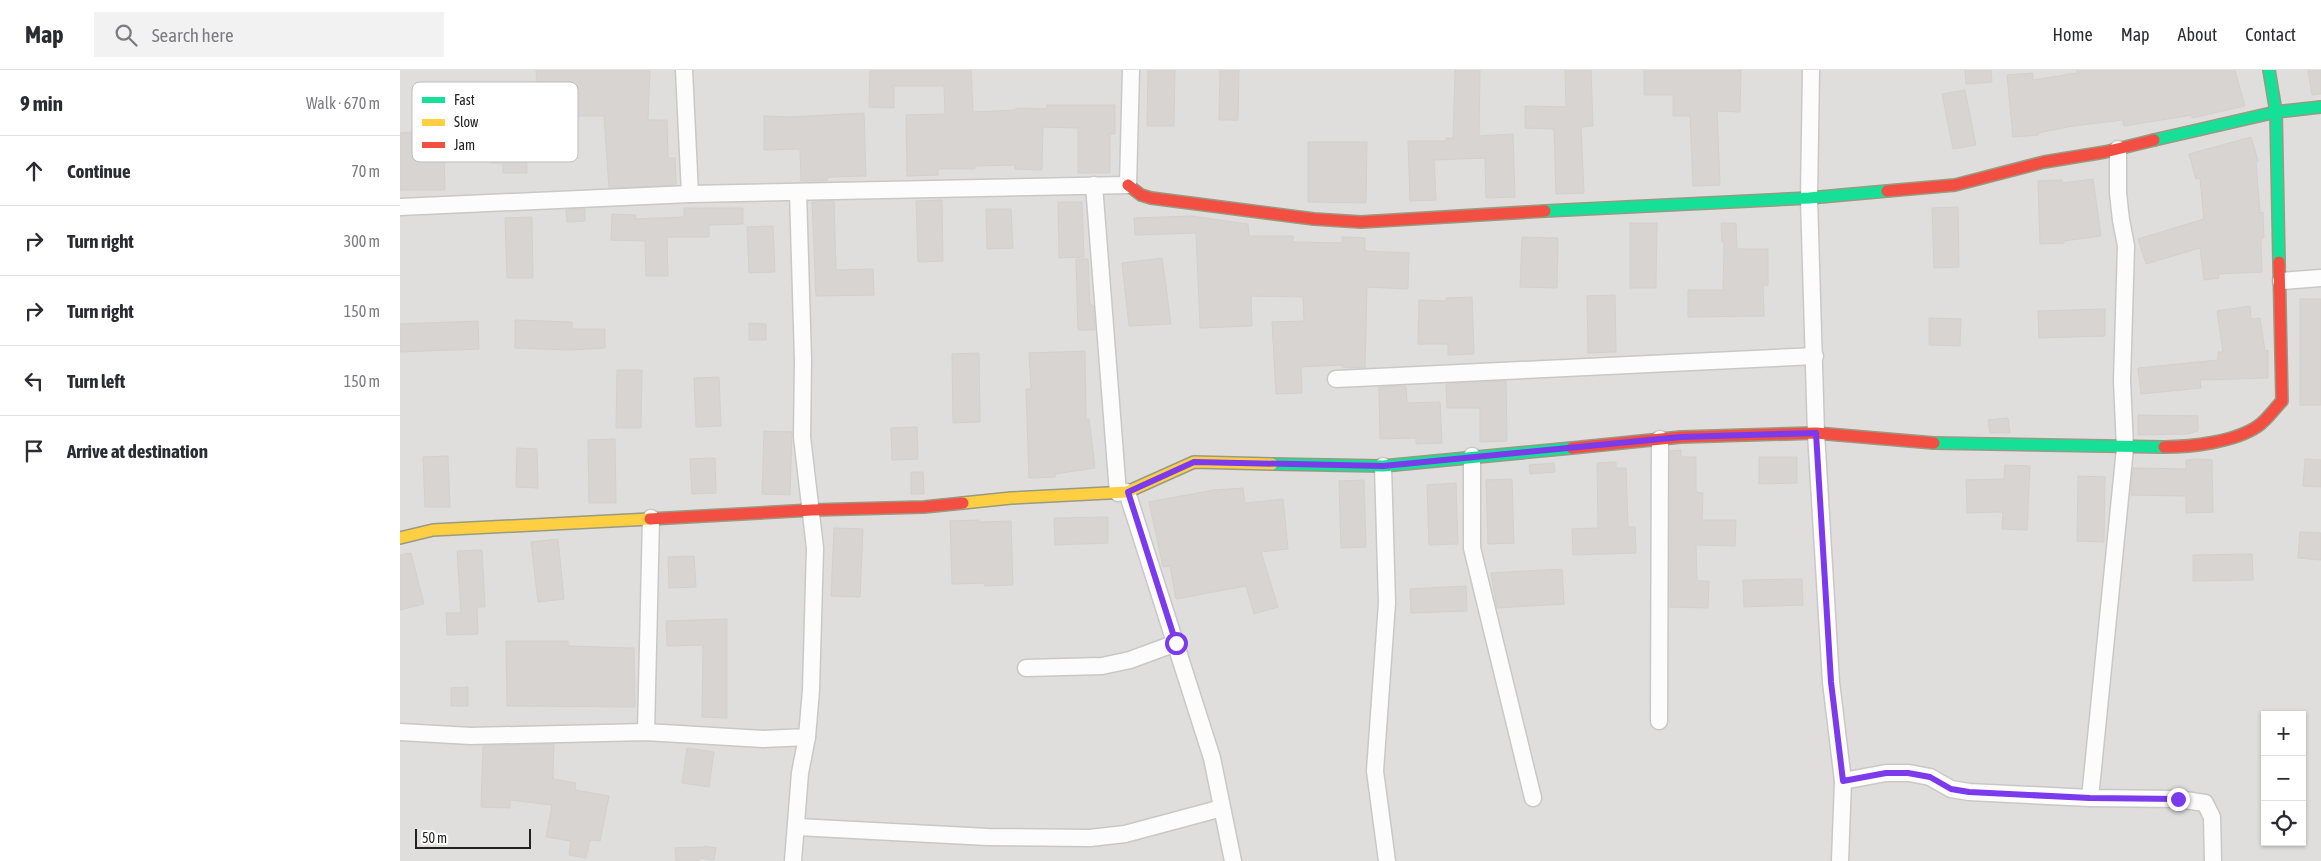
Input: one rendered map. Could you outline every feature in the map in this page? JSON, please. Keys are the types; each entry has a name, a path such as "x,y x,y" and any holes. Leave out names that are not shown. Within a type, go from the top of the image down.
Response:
{"street":[{"path":"684,70 690,194"},
{"path":"1128,185 1131,70"},
{"path":"1811,70 1809,198 1816,433 1831,682 1843,781 1840,861"},
{"path":"400,538 433,530 812,510 924,507 1011,498 1078,496 1123,492 1194,462 1383,466 1660,439 1816,433 1952,445 2125,448 2189,447 2240,435 2258,426 2282,401 2276,112 2269,70"},
{"path":"400,207 690,194 1128,185 1141,195 1151,198 1314,219 1361,222 1496,213 1809,198 1955,185 2044,162 2118,148 2276,112 2321,106"},
{"path":"2090,798 2125,448 2122,382 2126,246 2120,220 2118,148"},
{"path":"1094,185 1123,492 1176,643 1212,758 1233,861"},
{"path":"793,861 800,773 807,737 811,690 816,548 802,437 803,360 798,192"},
{"path":"2281,281 2321,278"},
{"path":"1336,379 1815,356"},
{"path":"1659,721 1660,439"},
{"path":"1472,456 1472,548 1533,798"},
{"path":"1383,466 1387,603 1375,771 1387,861"},
{"path":"646,732 651,518"},
{"path":"1026,668 1102,666 1130,660 1176,643"},
{"path":"400,732 471,736 646,732 763,739 807,737"},
{"path":"1843,781 1886,773 1908,773 1930,777 1951,789 1969,792 2090,798 2178,799 2205,803 2212,817 2212,861"},
{"path":"797,827 988,837 1090,838 1125,834 1222,808"}],"shaded area":[{"path":"400,70 2321,70 2321,861 400,861"}],"building":[{"path":"536,70 650,70 648,120 667,120 668,158 675,158 676,185 609,188 604,116 578,116 578,82 537,82"},
{"path":"870,70 971,70 973,112 1016,110 1016,108 1047,109 1047,105 1115,105 1115,134 1110,134 1110,173 1078,173 1078,128 1043,127 1042,170 1015,169 1015,165 975,166 975,169 938,169 938,175 907,176 906,115 945,114 944,86 894,86 894,108 869,107"},
{"path":"1148,70 1175,70 1174,126 1147,126"},
{"path":"1220,70 1239,70 1238,120 1219,120"},
{"path":"1455,70 1480,70 1479,136 1513,134 1515,197 1486,198 1485,158 1434,160 1436,200 1410,201 1408,141 1447,141 1446,138 1453,138"},
{"path":"1565,70 1591,70 1593,126 1581,127 1584,193 1556,194 1554,129 1525,128 1525,106 1566,107"},
{"path":"1644,70 1741,70 1740,112 1717,111 1720,185 1693,186 1690,116 1673,116 1673,95 1644,95"},
{"path":"1965,70 1991,70 1992,82 1966,84"},
{"path":"2077,70 2235,70 2245,106 2192,118 2192,115 2124,126 2123,120 2073,126 2038,133 2039,135 2013,137 2007,75 2033,73 2033,80 2077,73"},
{"path":"2308,70 2321,70 2321,94 2312,95"},
{"path":"1965,90 1976,145 1953,149 1942,94"},
{"path":"864,113 866,176 827,177 827,181 801,181 800,149 764,150 764,116 790,117"},
{"path":"412,132 412,162 444,162 445,190 400,190 400,133"},
{"path":"2251,137 2258,161 2256,162 2260,213 2263,212 2264,238 2261,238 2262,272 2218,274 2219,278 2204,280 2200,248 2146,264 2138,239 2204,219 2200,178 2196,179 2189,154"},
{"path":"1308,142 1367,142 1366,203 1308,202"},
{"path":"527,162 527,173 503,173 503,163 491,163"},
{"path":"2093,179 2101,236 2064,241 2064,243 2040,244 2038,181 2062,180 2062,183"},
{"path":"942,200 943,261 918,262 916,201"},
{"path":"834,201 836,270 873,269 874,295 816,296 812,202"},
{"path":"1058,202 1082,202 1084,257 1059,258"},
{"path":"1958,207 1959,267 1934,268 1932,208"},
{"path":"684,208 743,208 743,224 709,225 709,237 667,237 668,276 646,276 645,241 611,240 612,214 636,215 635,219 684,217"},
{"path":"585,209 585,221 567,222 566,210"},
{"path":"986,209 1011,209 1013,248 987,249"},
{"path":"1191,216 1248,224 1249,236 1293,236 1293,242 1342,243 1342,237 1365,238 1365,251 1409,253 1408,289 1367,287 1365,368 1342,367 1343,365 1301,367 1302,393 1276,394 1272,322 1304,321 1303,297 1251,296 1252,326 1200,328 1196,233 1135,235 1134,218"},
{"path":"532,217 533,278 507,278 505,218"},
{"path":"1630,223 1657,223 1656,288 1630,288"},
{"path":"1721,223 1736,223 1737,249 1768,249 1768,285 1763,285 1764,316 1688,317 1688,290 1723,290 1724,242 1722,242"},
{"path":"773,226 775,272 749,273 747,227"},
{"path":"1522,237 1558,238 1557,288 1520,287"},
{"path":"1162,258 1171,324 1129,326 1122,263"},
{"path":"1076,259 1088,259 1090,305 1093,305 1095,330 1078,330"},
{"path":"1615,295 1616,352 1588,353 1587,296"},
{"path":"1472,297 1474,354 1448,355 1448,344 1418,344 1419,300 1446,301 1446,298"},
{"path":"2300,299 2321,299 2321,405 2300,405"},
{"path":"2250,306 2251,319 2260,318 2265,351 2268,350 2268,378 2200,380 2201,388 2141,394 2138,368 2218,360 2218,352 2223,352 2217,311"},
{"path":"2105,309 2105,336 2039,338 2038,311"},
{"path":"1929,318 1961,319 1960,346 1929,345"},
{"path":"515,320 572,322 572,329 605,329 605,348 572,350 515,348"},
{"path":"478,321 479,349 400,352 400,324"},
{"path":"749,323 766,324 766,340 749,340"},
{"path":"1085,351 1086,419 1089,419 1095,468 1055,474 1055,477 1029,478 1026,389 1031,389 1029,353"},
{"path":"979,353 980,422 953,423 952,354"},
{"path":"617,370 642,370 641,428 616,428"},
{"path":"719,377 721,426 696,427 694,378"},
{"path":"1506,381 1507,441 1480,442 1480,408 1447,408 1446,384"},
{"path":"1406,386 1407,403 1440,402 1442,443 1416,444 1416,438 1380,439 1379,387"},
{"path":"2138,415 2198,416 2198,431 2187,434 2138,435"},
{"path":"2008,418 2010,433 1990,433 1988,420"},
{"path":"917,427 918,459 892,460 891,428"},
{"path":"764,431 792,432 790,495 762,494"},
{"path":"615,439 616,503 589,503 588,440"},
{"path":"517,448 537,449 538,488 516,487"},
{"path":"1681,450 1681,457 1696,457 1696,492 1703,493 1702,520 1736,520 1735,546 1696,545 1697,581 1709,581 1708,608 1670,607 1670,451"},
{"path":"448,456 450,507 425,507 423,457"},
{"path":"1759,457 1797,457 1797,483 1759,484"},
{"path":"715,458 716,493 692,494 690,459"},
{"path":"2305,459 2321,460 2321,487 2303,486"},
{"path":"2186,460 2212,460 2213,512 2186,513 2186,496 2131,495 2133,468 2186,469"},
{"path":"1616,462 1616,468 1626,468 1628,527 1635,527 1636,553 1573,555 1572,529 1598,528 1597,463"},
{"path":"1554,463 1555,472 1530,474 1529,465"},
{"path":"2005,465 2030,466 2027,530 2002,529 2003,512 1967,513 1966,480 2004,479"},
{"path":"911,472 923,472 924,494 911,494"},
{"path":"2078,476 2105,477 2104,542 2077,541"},
{"path":"1512,479 1514,543 1488,544 1486,480"},
{"path":"1364,480 1366,547 1341,548 1339,481"},
{"path":"1456,483 1458,544 1429,545 1427,485"},
{"path":"1243,488 1245,503 1283,499 1288,549 1261,552 1278,607 1254,614 1246,586 1176,599 1170,566 1163,567 1149,502 1214,490"},
{"path":"1108,517 1108,543 1055,545 1054,518"},
{"path":"979,520 979,522 1011,521 1013,585 985,586 984,583 952,584 950,521"},
{"path":"834,528 863,529 860,597 831,596"},
{"path":"2300,532 2321,533 2321,560 2298,558"},
{"path":"558,539 564,599 538,602 531,542"},
{"path":"482,550 485,607 477,607 478,634 447,635 446,613 461,613 457,551"},
{"path":"411,553 424,604 400,610 400,555"},
{"path":"2252,554 2253,580 2193,581 2193,555"},
{"path":"694,556 696,587 669,588 668,557"},
{"path":"1562,569 1564,604 1497,608 1491,573"},
{"path":"1802,579 1803,605 1744,607 1743,580"},
{"path":"1466,586 1467,611 1411,613 1410,589"},
{"path":"727,619 727,718 702,717 703,645 667,646 666,621"},
{"path":"506,641 568,641 568,646 634,648 635,707 507,706"},
{"path":"468,687 468,706 451,706 451,688"},
{"path":"554,744 553,779 576,783 575,790 609,796 600,841 590,840 586,858 569,855 571,841 546,837 552,805 510,800 510,808 481,807 483,746"},
{"path":"687,748 714,752 709,787 682,783"},
{"path":"704,846 716,848 714,860 699,858 699,861 676,861 675,848"}],"traffic: fast":[{"path":"2269,70 2276,112 2279,262"},
{"path":"2154,140 2276,112 2321,107"},
{"path":"1545,211 1809,198 1887,191"},
{"path":"1934,443 2164,447"},
{"path":"1272,464 1383,466 1572,448"}],"traffic: slow":[{"path":"963,503 1011,498 1127,492 1194,462 1272,464"},
{"path":"400,538 433,530 650,519"}],"traffic: jam":[{"path":"1887,191 1955,185 2044,162 2105,152 2154,140"},
{"path":"1128,185 1141,195 1151,198 1314,219 1361,222 1545,211"},
{"path":"2164,447 2200,445 2237,436 2261,424 2282,401 2279,262"},
{"path":"1572,448 1681,437 1816,433 1934,443"},
{"path":"650,519 812,510 924,507 963,503"}],"route":[{"path":"1176,643 1128,492 1194,462 1383,466 1681,437 1816,433 1831,682 1843,781 1886,773 1908,773 1930,777 1951,789 1969,792 2090,798 2178,799"}]}
